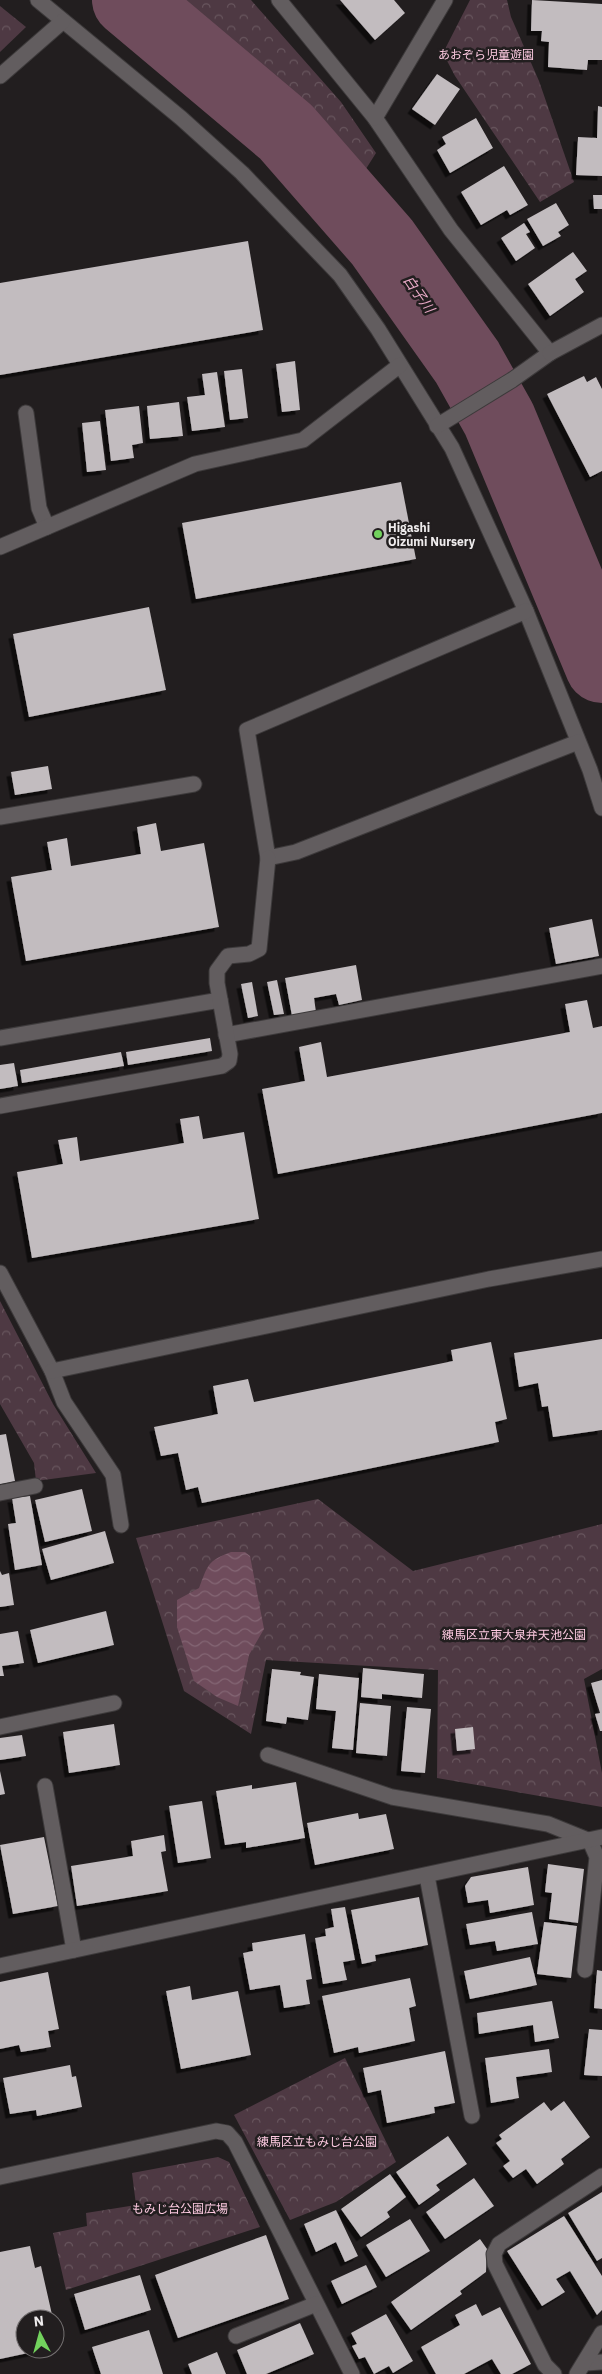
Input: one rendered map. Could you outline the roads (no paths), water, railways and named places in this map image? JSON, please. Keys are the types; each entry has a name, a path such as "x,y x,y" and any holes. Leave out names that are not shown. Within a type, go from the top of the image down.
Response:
{"street":[{"path":"38,0 242,173 340,275 452,448 526,611 602,808"},
{"path":"279,0 375,118 451,230 550,353"},
{"path":"375,118 444,0"},
{"path":"0,76 64,21"},
{"path":"437,426 512,380 550,353 602,325"},
{"path":"0,547 195,464 303,440 400,365"},
{"path":"26,413 39,508 47,527"},
{"path":"0,1106 222,1066 228,1061 230,1054 220,1000 217,971 221,963 228,956 249,954 260,949 268,858 247,730 526,611"},
{"path":"268,858 296,852 578,742"},
{"path":"0,817 194,784"},
{"path":"226,1035 602,966"},
{"path":"0,1038 220,1000"},
{"path":"52,1371 489,1280 602,1259"},
{"path":"0,1273 52,1371 64,1402 113,1475 121,1525"},
{"path":"0,1493 35,1486"},
{"path":"0,1727 114,1703"},
{"path":"268,1755 392,1797 548,1824 596,1839"},
{"path":"45,1786 74,1950"},
{"path":"0,1966 596,1839"},
{"path":"585,1970 596,1857 596,1839"},
{"path":"427,1876 472,2116"},
{"path":"0,2177 216,2131 228,2133 235,2142 352,2374"},
{"path":"554,2374 545,2365 495,2264 494,2254 499,2244 602,2176"},
{"path":"236,2336 316,2304"},
{"path":"582,2368 602,2333"},
{"path":"582,2368 602,2362"}],"water":[{"path":"231,1552 245,1552 250,1556 264,1629 249,1655 238,1706 217,1697 194,1681 177,1627 177,1600 199,1588 209,1565 217,1558"}],"waterway":[{"name":"白子川","path":"129,0 286,132 382,242 467,362 499,419 602,666"}],"place":[{"name":"Higashi Oizumi Nursery","path":"378,534"}],"park label":[{"name":"あおぞら児童遊園","path":"486,54"},
{"name":"練馬区立東大泉弁天池公園","path":"514,1634"},
{"name":"練馬区立もみじ台公園","path":"317,2141"},
{"name":"もみじ台公園広場","path":"180,2208"}]}
